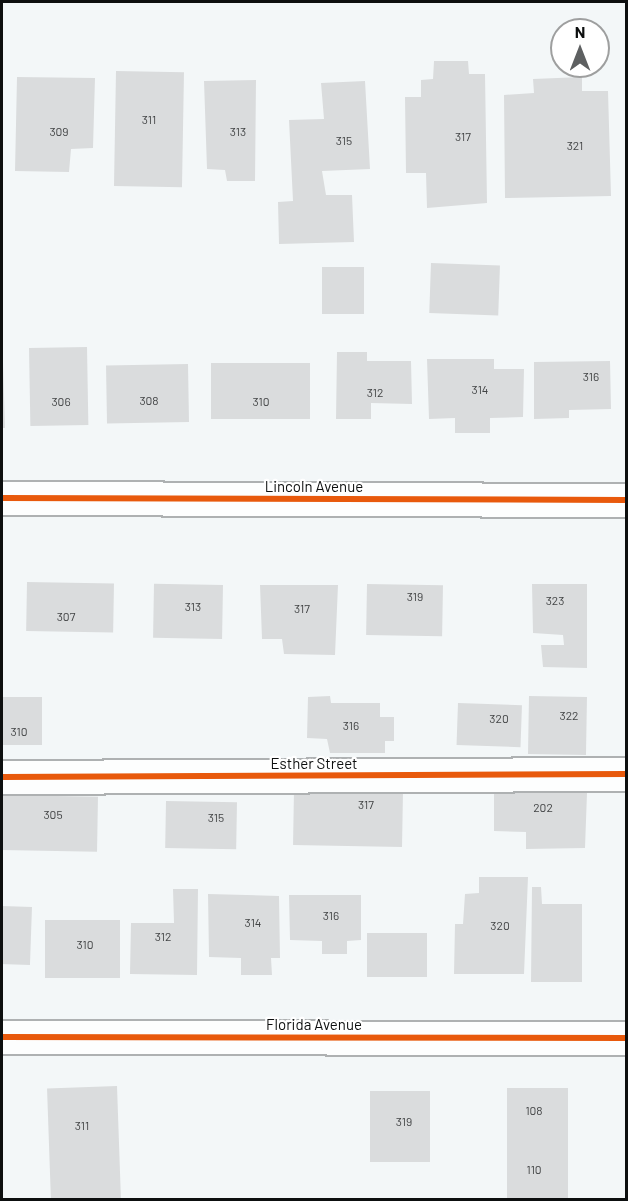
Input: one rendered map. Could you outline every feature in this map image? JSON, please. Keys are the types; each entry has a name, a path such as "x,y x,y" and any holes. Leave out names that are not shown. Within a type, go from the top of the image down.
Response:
{"street":[{"name":"Lincoln Avenue","path":"2,498 627,500"},
{"name":"Esther Street","path":"2,777 627,774"},
{"name":"Florida Avenue","path":"2,1037 627,1038"}],"building":[{"path":"434,61 468,61 469,74 485,74 487,203 427,208 426,173 406,173 405,97 421,97 421,80 433,79"},
{"path":"116,71 184,72 182,187 114,186"},
{"path":"17,77 95,78 93,148 71,149 69,172 15,171"},
{"path":"582,78 582,91 608,91 611,196 505,198 504,95 534,93 533,79"},
{"path":"256,80 255,181 227,181 225,170 207,169 204,81"},
{"path":"365,81 370,169 322,171 326,195 352,195 354,242 279,244 278,202 293,201 289,120 324,119 321,83"},
{"path":"431,263 500,265 498,315 429,313"},
{"path":"322,267 364,267 364,314 322,314"},
{"path":"87,347 88,425 30,426 29,348"},
{"path":"337,352 367,352 367,361 411,361 412,404 371,403 371,419 336,419"},
{"path":"427,359 494,359 494,369 524,369 523,417 490,418 490,433 455,433 455,418 429,419"},
{"path":"610,361 611,409 569,410 569,418 534,419 534,362"},
{"path":"3,362 5,428 2,428"},
{"path":"211,363 310,363 310,419 211,419"},
{"path":"188,364 189,422 107,423 106,365"},
{"path":"27,582 114,584 113,633 26,631"},
{"path":"154,584 223,585 222,639 153,638"},
{"path":"367,584 443,585 442,636 366,635"},
{"path":"532,584 587,584 587,668 543,667 541,645 564,645 563,635 533,633"},
{"path":"260,585 338,585 335,655 284,654 282,639 262,639"},
{"path":"330,696 331,703 380,703 380,717 394,717 394,741 385,741 385,753 330,753 327,739 307,738 308,697"},
{"path":"529,696 587,697 586,755 528,754"},
{"path":"2,697 42,697 42,745 2,745"},
{"path":"458,703 522,705 520,747 457,745"},
{"path":"294,790 403,792 402,847 293,845"},
{"path":"494,793 587,793 585,848 526,849 526,832 494,831"},
{"path":"2,795 98,797 97,852 2,850"},
{"path":"166,801 237,802 236,849 165,848"},
{"path":"479,877 528,877 524,974 454,974 455,924 463,924 465,894 479,893"},
{"path":"532,887 541,887 542,904 582,904 582,982 531,982"},
{"path":"173,889 198,889 197,975 130,974 131,923 174,923"},
{"path":"208,894 279,896 280,958 271,958 272,975 241,975 241,958 209,957"},
{"path":"289,895 361,895 361,940 347,941 347,954 322,954 322,941 290,940"},
{"path":"2,906 32,907 30,965 2,964"},
{"path":"45,920 120,920 120,978 45,978"},
{"path":"367,933 427,933 427,977 367,977"},
{"path":"117,1086 121,1200 51,1200 47,1088"},
{"path":"507,1088 568,1088 568,1200 507,1200"},
{"path":"370,1091 430,1091 430,1162 370,1162"}],"cycle path":[{"path":"2,498 626,500"},
{"path":"2,777 626,774"},
{"path":"2,1037 626,1038"}]}
